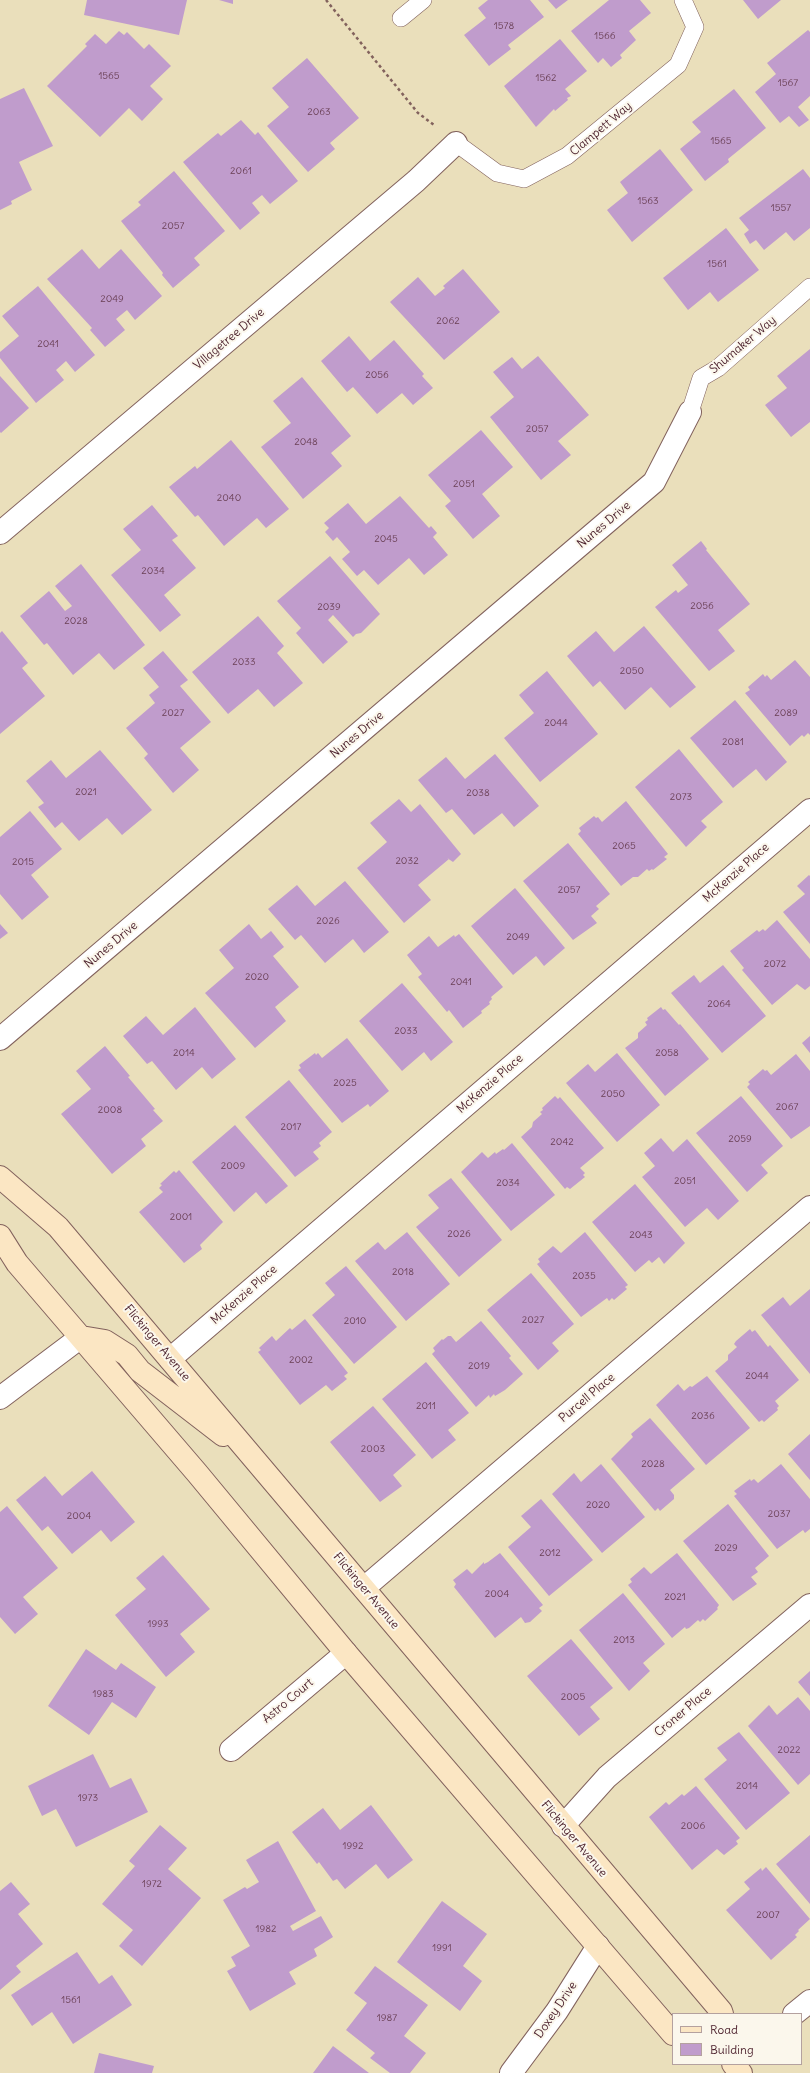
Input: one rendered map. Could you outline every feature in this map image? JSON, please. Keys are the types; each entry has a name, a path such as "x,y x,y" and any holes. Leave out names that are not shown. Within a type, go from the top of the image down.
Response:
{"main road":[{"name":"Flickinger Avenue","path":"0,1177 58,1227 722,2013"},
{"path":"0,1236 17,1263 346,1652 672,2033"},
{"path":"81,1337 105,1341 127,1355 140,1371 258,1463"},
{"path":"734,2065 741,2073"}],"street":[{"name":"Villagetree Drive","path":"0,533 416,180 456,143"},
{"name":"Nunes Drive","path":"0,1039 654,482 690,412"},
{"name":"McKenzie Place","path":"170,1359 810,810"},
{"name":"Purcell Place","path":"364,1588 810,1207"},
{"path":"0,1398 81,1337"},
{"name":"Croner Place","path":"563,1826 607,1777 810,1605"},
{"name":"Astro Court","path":"231,1750 346,1652"},
{"name":"Doxey Drive","path":"512,2073 557,2011 598,1946"},
{"path":"795,2013 810,2001"}],"lane":[{"path":"401,18 424,0"},
{"name":"Clampett Way","path":"456,143 497,173 524,179 567,156 678,65 695,27 683,0"},
{"name":"Shumaker Way","path":"690,412 701,378 718,368 810,287"}],"path":[{"path":"326,0 418,113 456,143"}],"building":[{"path":"87,0 187,0 179,35 84,15"},
{"path":"219,0 233,0 233,4"},
{"path":"488,0 530,0 544,17 508,45 511,49 489,66 464,35 486,18 478,8"},
{"path":"548,0 568,0 556,9"},
{"path":"609,0 640,0 651,13 629,31 636,40 620,55 622,58 611,67 603,58 598,63 571,31"},
{"path":"743,0 781,0 758,19"},
{"path":"808,30 810,32 810,96 798,107 809,120 799,127 789,116 780,123 755,92 776,74 767,63"},
{"path":"119,31 124,35 127,32 144,49 149,44 171,66 150,86 163,99 142,121 129,108 100,137 47,86 87,46 85,44 95,34 106,44"},
{"path":"560,39 587,71 565,89 571,96 567,98 568,100 555,111 554,109 536,127 504,86"},
{"path":"307,58 359,118 330,143 335,149 308,172 267,126 289,107 272,88"},
{"path":"24,88 53,146 19,162 32,190 11,201 12,204 0,210 0,99"},
{"path":"734,89 766,128 728,159 729,162 705,181 680,149 701,132 692,122"},
{"path":"241,120 255,135 258,132 298,181 270,204 262,195 252,203 260,213 240,230 183,162 218,133 221,136"},
{"path":"660,149 693,190 632,242 607,210 628,193 620,182"},
{"path":"803,169 810,178 810,228 794,241 786,232 764,250 756,240 750,244 744,234 749,230 739,218"},
{"path":"174,171 225,231 194,258 200,265 173,288 162,275 163,273 121,221 141,205 138,202"},
{"path":"726,228 759,270 718,302 710,292 688,310 663,278"},
{"path":"82,249 99,269 121,249 162,296 135,320 127,310 116,319 125,330 105,347 90,330 92,328 47,279"},
{"path":"463,269 500,312 444,360 390,302 418,277 435,296 445,288 443,286"},
{"path":"38,286 95,355 75,372 66,361 56,370 64,380 36,403 0,358 0,352 19,336 2,316"},
{"path":"349,336 370,361 394,340 424,374 422,376 433,388 413,405 402,393 377,414 353,387 347,392 321,361"},
{"path":"810,349 810,422 791,437 765,405 787,388 777,376"},
{"path":"538,356 589,415 558,441 571,455 541,480 490,417 514,397 493,372 512,357 522,369"},
{"path":"0,376 29,408 1,433 0,432"},
{"path":"302,377 351,436 331,453 342,466 303,499 261,447 291,423 273,401"},
{"path":"481,430 513,467 482,494 500,516 473,539 445,506 451,501 428,475"},
{"path":"231,440 289,509 266,528 257,518 224,546 198,515 195,517 169,487 195,466 197,469"},
{"path":"400,496 429,528 431,526 437,533 433,537 448,555 424,575 409,558 378,585 364,570 357,576 342,559 350,552 337,537 333,541 325,532 329,528 324,523 348,503 366,524"},
{"path":"152,505 178,536 172,540 196,568 164,595 181,615 160,632 111,575 141,550 123,529"},
{"path":"701,541 707,549 706,550 750,604 718,630 735,651 709,671 655,607 676,590 678,593 688,585 672,565"},
{"path":"330,556 380,614 361,633 356,634 353,637 333,615 328,620 348,642 323,664 296,633 301,628 277,601"},
{"path":"81,564 145,645 114,670 99,653 73,675 47,643 44,645 20,616 49,591 65,611 72,606 55,586"},
{"path":"258,616 284,646 277,653 303,683 274,707 258,689 228,714 192,672"},
{"path":"644,626 696,687 670,708 651,687 625,710 600,681 593,687 567,656 596,631 614,652"},
{"path":"2,631 28,663 22,668 45,696 0,734 0,633"},
{"path":"163,651 188,680 180,686 211,722 180,748 199,770 173,793 144,758 148,754 126,728 155,703 149,695 159,687 143,668"},
{"path":"795,660 810,677 810,735 808,733 804,737 802,735 790,746 745,693 750,690 748,687 763,674 765,677 767,675 771,680"},
{"path":"547,671 598,734 540,782 504,738 534,713 519,695"},
{"path":"735,700 787,762 766,781 756,769 733,788 690,738"},
{"path":"679,749 723,802 701,821 707,827 686,847 635,787"},
{"path":"100,750 152,810 122,835 107,818 79,841 62,822 55,828 38,807 44,803 26,781 51,760 66,778"},
{"path":"495,754 539,806 514,827 502,813 474,835 452,809 446,813 418,780 446,757 465,779"},
{"path":"399,799 411,812 420,804 461,854 453,862 449,859 418,885 431,900 404,923 357,868 387,842 370,823"},
{"path":"626,801 668,854 664,857 667,859 653,870 652,869 649,871 647,869 638,877 633,877 621,886 578,834 581,831 579,828 594,816 596,818 598,817 602,822"},
{"path":"30,811 62,849 31,875 49,897 22,920 0,894 0,837"},
{"path":"568,843 610,894 596,906 599,909 591,916 597,923 573,940 523,881"},
{"path":"809,875 810,944 783,912 805,894 797,886"},
{"path":"345,881 389,932 364,953 353,939 325,963 301,935 295,940 268,909 297,885 315,906"},
{"path":"515,888 565,948 544,966 536,956 513,975 471,926"},
{"path":"777,920 810,959 810,986 805,990 797,984 772,1005 742,970 744,968 730,951 757,930 759,932 763,929 765,931"},
{"path":"0,924 8,933 0,939"},
{"path":"249,924 261,939 271,931 284,947 273,956 299,987 275,1007 286,1021 255,1048 205,993 234,968 219,950"},
{"path":"459,934 503,987 491,997 492,999 489,1002 490,1004 481,1011 482,1013 463,1028 449,1010 447,1012 418,977 422,974 407,955 429,936 438,947 454,935 455,937"},
{"path":"723,965 766,1016 722,1053 671,993 694,975 700,983"},
{"path":"402,983 453,1042 431,1061 424,1052 402,1071 359,1021"},
{"path":"195,1007 236,1059 212,1079 202,1067 176,1090 152,1061 147,1064 123,1036 146,1016 163,1035"},
{"path":"661,1007 663,1010 665,1009 679,1025 680,1024 709,1059 665,1096 625,1048 638,1038 638,1033 647,1025 645,1022 648,1020 647,1018"},
{"path":"810,1036 810,1053 802,1043"},
{"path":"347,1038 389,1091 370,1107 368,1104 342,1123 298,1070 301,1068 299,1065 315,1053 316,1055 318,1053 322,1058"},
{"path":"105,1046 130,1076 128,1077 155,1109 153,1110 163,1121 141,1139 146,1146 112,1174 61,1114 91,1089 76,1071"},
{"path":"617,1053 660,1105 617,1142 566,1083 588,1064 595,1072"},
{"path":"796,1054 810,1071 810,1126 791,1139 747,1087 750,1084 748,1082 763,1069 765,1071 767,1070 771,1075"},
{"path":"289,1080 332,1132 319,1143 321,1146 313,1152 319,1159 295,1177 245,1117"},
{"path":"555,1096 558,1099 560,1097 604,1148 580,1168 585,1173 583,1175 585,1177 570,1189 567,1187 565,1189 521,1137 532,1127 533,1122 542,1114 540,1112 543,1110 542,1108"},
{"path":"741,1096 783,1146 761,1165 768,1173 747,1192 696,1133"},
{"path":"235,1125 288,1186 266,1204 256,1192 234,1212 192,1162"},
{"path":"661,1138 673,1152 687,1139 739,1201 718,1220 707,1208 685,1227 642,1177 655,1166 644,1153"},
{"path":"512,1143 555,1195 511,1231 461,1172 482,1152 488,1158 495,1152 496,1154 503,1149 504,1150"},
{"path":"179,1170 223,1222 200,1245 202,1249 184,1263 139,1212 163,1192 159,1188 162,1185 160,1184 174,1171 176,1173"},
{"path":"451,1178 502,1240 459,1277 416,1227 439,1208 428,1195"},
{"path":"635,1184 685,1243 664,1264 659,1257 652,1263 649,1260 635,1272 592,1222"},
{"path":"407,1232 450,1284 406,1321 355,1261 378,1242 385,1250"},
{"path":"585,1232 628,1285 625,1287 627,1289 614,1300 612,1298 609,1301 607,1298 581,1317 537,1264 540,1262 538,1259 553,1246 561,1253"},
{"path":"346,1266 397,1327 354,1364 312,1315 335,1295 325,1283"},
{"path":"531,1273 574,1324 552,1343 559,1351 538,1370 487,1310"},
{"path":"810,1289 810,1374 761,1315 783,1297 790,1306"},
{"path":"305,1319 348,1373 344,1376 347,1379 332,1391 326,1385 300,1405 258,1352 261,1350 259,1348 272,1336 276,1341 290,1328 292,1330"},
{"path":"481,1321 511,1356 509,1358 523,1374 505,1390 495,1396 494,1394 490,1398 489,1395 476,1407 432,1354 435,1351 433,1348 442,1339 443,1340 448,1336 451,1336 456,1342"},
{"path":"750,1329 752,1332 755,1330 768,1347 770,1345 799,1380 775,1401 779,1406 777,1408 778,1410 764,1422 762,1420 759,1422 715,1371 728,1360 728,1355 737,1347 734,1344 736,1341"},
{"path":"426,1362 469,1413 448,1430 456,1440 432,1459 382,1399"},
{"path":"707,1376 750,1428 706,1465 656,1405 678,1384 684,1391"},
{"path":"373,1406 416,1455 393,1475 402,1486 380,1502 330,1442"},
{"path":"650,1418 695,1469 670,1490 674,1495 674,1499 660,1511 658,1508 655,1511 611,1459 633,1437 631,1434"},
{"path":"810,1434 810,1480 788,1454"},
{"path":"601,1464 645,1517 602,1553 552,1494 574,1473 581,1482"},
{"path":"781,1464 810,1499 810,1529 805,1533 803,1530 777,1549 734,1496 737,1494 734,1491 750,1479 751,1481 754,1479 758,1483"},
{"path":"92,1471 135,1522 111,1542 101,1530 72,1554 48,1526 42,1531 16,1500 45,1476 62,1496"},
{"path":"541,1499 593,1560 549,1596 508,1547 531,1527 521,1516"},
{"path":"728,1504 769,1556 755,1568 758,1572 751,1577 757,1584 733,1601 683,1541"},
{"path":"7,1506 58,1568 23,1597 38,1614 15,1634 0,1617 0,1512"},
{"path":"500,1553 543,1605 539,1608 542,1611 530,1622 525,1623 521,1617 495,1638 454,1587 456,1584 453,1580 467,1569 472,1574 484,1562 484,1564"},
{"path":"677,1553 719,1605 717,1608 718,1609 705,1621 703,1619 700,1622 698,1620 689,1628 686,1629 685,1627 672,1638 628,1585 632,1582 630,1579 644,1567 651,1574"},
{"path":"163,1555 210,1609 180,1634 195,1652 166,1677 115,1615 146,1589 136,1578"},
{"path":"623,1593 665,1644 643,1663 650,1671 629,1691 579,1630"},
{"path":"571,1639 613,1688 590,1707 600,1719 579,1736 527,1676"},
{"path":"86,1649 116,1670 121,1663 156,1687 136,1718 112,1702 89,1735 48,1706"},
{"path":"810,1671 810,1696 798,1682"},
{"path":"798,1697 810,1711 810,1774 798,1785 748,1726 769,1705 777,1715"},
{"path":"739,1732 790,1793 746,1830 704,1779 727,1760 717,1748"},
{"path":"93,1754 110,1788 131,1778 148,1812 76,1847 56,1809 42,1816 28,1786"},
{"path":"696,1786 740,1838 736,1841 738,1844 724,1855 717,1849 692,1870 649,1817 666,1802 669,1805 682,1794 684,1796"},
{"path":"371,1805 413,1860 388,1879 376,1864 345,1889 337,1879 333,1881 319,1862 317,1864 292,1832 323,1808 340,1830"},
{"path":"160,1825 187,1848 168,1869 201,1898 142,1966 119,1946 133,1930 102,1904 135,1866 129,1861"},
{"path":"810,1835 810,1904 776,1864"},
{"path":"278,1841 316,1911 290,1926 293,1931 321,1916 333,1937 314,1949 317,1956 289,1972 296,1984 250,2011 227,1971 236,1966 231,1957 250,1946 223,1900 245,1887 247,1889 259,1882 246,1860"},
{"path":"766,1867 810,1919 798,1930 799,1931 795,1935 797,1937 771,1960 726,1910 750,1889 744,1882 761,1868 762,1871"},
{"path":"11,1882 30,1904 18,1914 43,1944 16,1966 21,1972 0,1990 0,1891"},
{"path":"442,1901 487,1934 463,1966 482,1981 460,2011 397,1962"},
{"path":"77,1952 99,1984 112,1975 132,2005 73,2044 52,2012 32,2026 11,1995"},
{"path":"375,1966 428,2005 404,2036 426,2053 410,2073 390,2073 370,2058 375,2053 346,2030 367,2003 354,1993"},
{"path":"333,2046 369,2073 313,2073"},
{"path":"99,2053 154,2066 152,2073 94,2073"}]}
